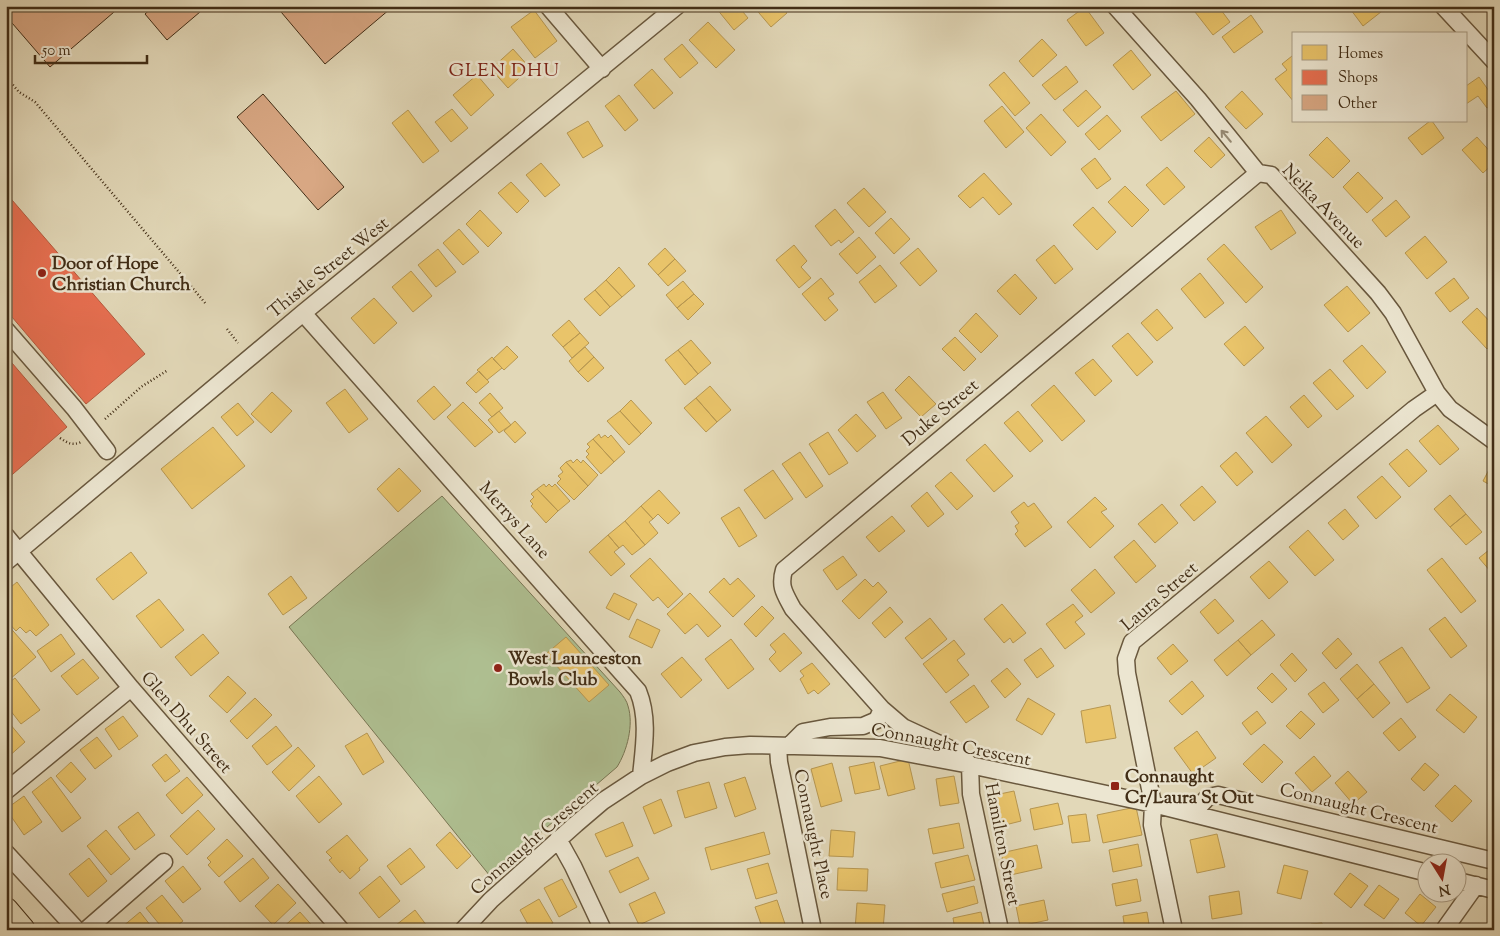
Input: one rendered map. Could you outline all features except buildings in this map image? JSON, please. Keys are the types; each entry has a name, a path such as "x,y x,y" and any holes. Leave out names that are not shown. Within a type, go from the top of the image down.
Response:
{"highway":[{"path":"6,910 23,930"}],"street":[{"path":"548,6 602,69"},
{"name":"Thistle Street West","path":"12,557 303,313 677,6"},
{"name":"Neika Avenue","path":"1115,6 1198,99 1258,173 1270,175 1378,293 1393,312 1437,393 1450,409 1494,441"},
{"path":"1443,6 1467,32"},
{"path":"1468,33 1494,62"},
{"name":"Duke Street","path":"970,765 956,752 903,727 882,709 793,608 784,593 781,581 784,570 791,562 1258,173"},
{"name":"Merrys Lane","path":"303,313 638,691 644,704 645,720 641,776"},
{"path":"6,330 74,408 107,451"},
{"name":"Laura Street","path":"1174,930 1152,825 1153,804 1127,673 1126,659 1132,642 1414,409 1437,393"},
{"name":"Glen Dhu Street","path":"6,536 12,557 130,688 342,930"},
{"path":"6,791 130,688"},
{"path":"783,746 803,732 830,727 863,726 877,720 882,709"},
{"name":"Connaught Crescent","path":"463,930 491,900 558,839 603,801 641,776 667,763 694,753 725,747 750,745 880,748 1153,804 1418,870"},
{"name":"Connaught Place","path":"783,746 779,762 813,930"},
{"name":"Hamilton Street","path":"970,765 972,794 1000,930"},
{"name":"Connaught Crescent","path":"1192,814 1208,797 1218,795 1494,861"},
{"path":"558,839 574,866 602,930"},
{"path":"6,853 78,930"},
{"path":"86,930 164,862"},
{"path":"1468,883 1494,890"},
{"path":"1444,930 1476,885"}],"path":[{"path":"6,77 19,92 36,102 206,304"},
{"path":"227,329 238,343"},
{"path":"105,419 141,387 168,370"},
{"path":"60,438 70,444 81,442"}],"green space":[{"path":"442,496 620,692 627,702 630,713 628,738 624,753 617,767 490,876 289,627"}],"place":[{"name":"Door of Hope Christian Church","path":"42,273"},
{"name":"West Launceston Bowls Club","path":"498,668"},
{"name":"Connaught Cr/Laura St Out","path":"1115,786"}],"district":[{"name":"GLEN DHU","path":"504,69"}]}
